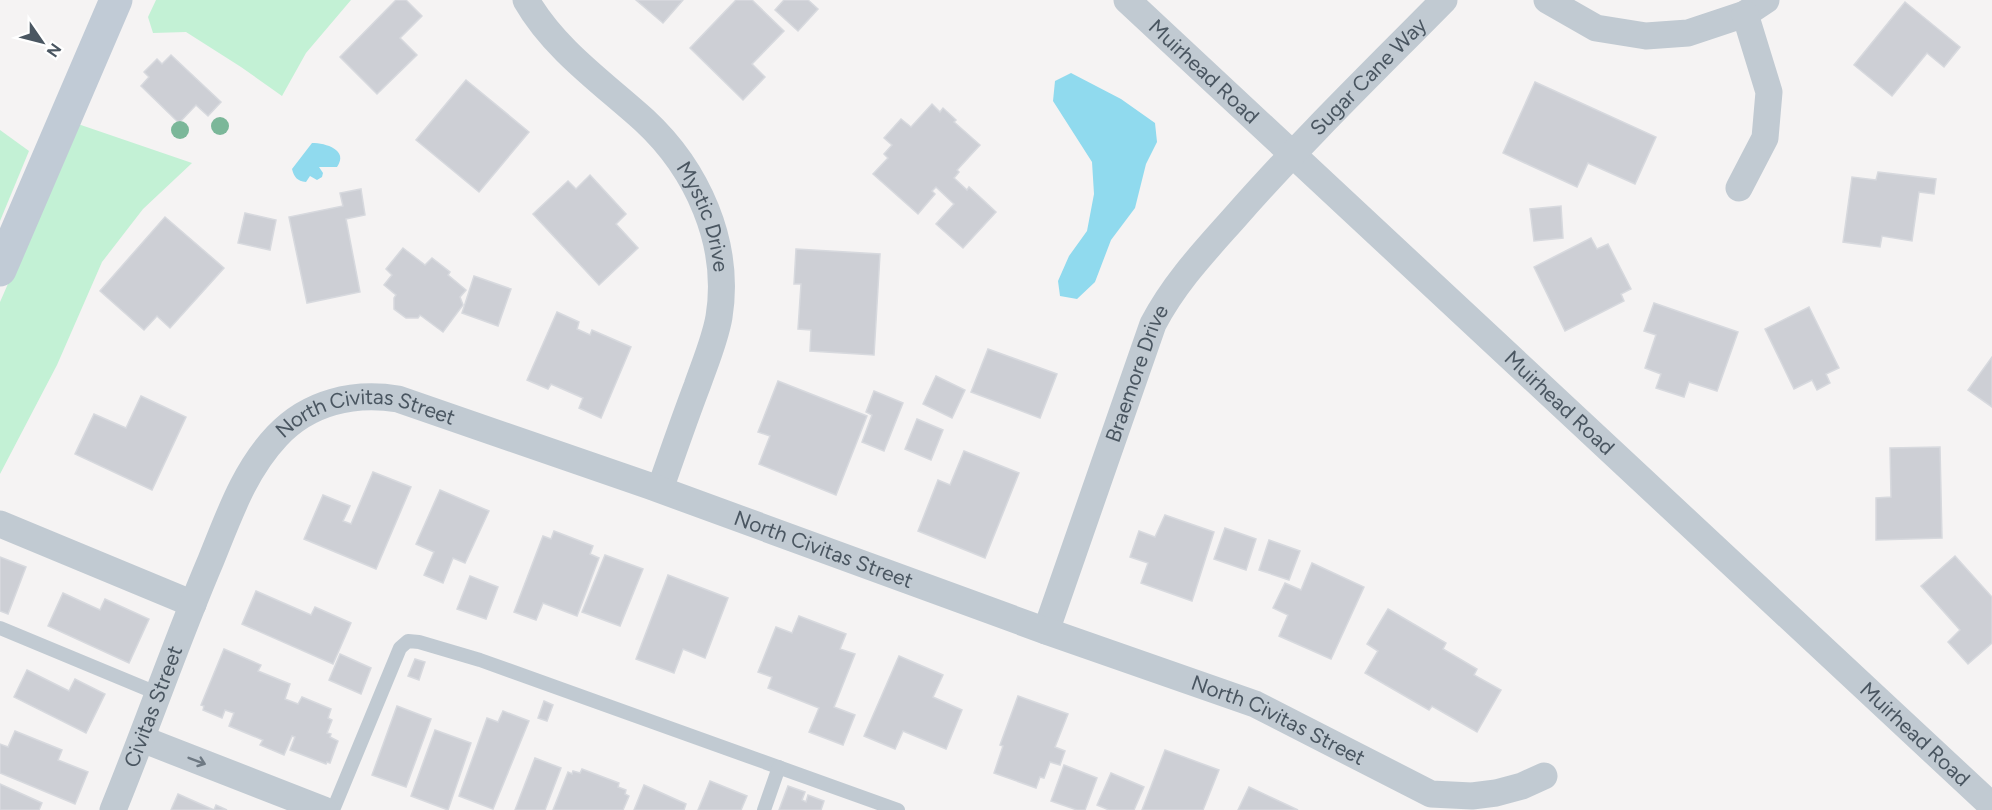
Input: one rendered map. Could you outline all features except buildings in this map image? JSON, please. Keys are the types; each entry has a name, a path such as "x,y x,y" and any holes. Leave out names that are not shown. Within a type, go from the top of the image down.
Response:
{"main road":[{"path":"0,270 116,0"}],"street":[{"name":"Mystic Drive","path":"526,0 538,20 556,42 647,122 670,148 698,189 711,224 720,258 722,288 719,316 660,489"},
{"name":"Muirhead Road","path":"1126,0 1992,806"},
{"name":"Sugar Cane Way","path":"1293,154 1444,0"},
{"path":"1547,0 1596,28 1646,36 1688,33 1755,7 1769,92 1765,138 1738,188"},
{"name":"Braemore Drive","path":"1046,631 1153,324 1167,297 1202,254 1293,154"},
{"name":"North Civitas Street","path":"193,604 242,485 258,459 277,435 312,409 334,401 377,396 398,399 660,489 1046,631 1255,704 1431,794 1472,796 1496,793 1522,786 1544,776"},
{"path":"0,524 193,604"},
{"name":"Civitas Street","path":"113,810 193,604"},
{"path":"142,740 324,810"}],"lane":[{"path":"0,628 159,694"},
{"path":"333,810 400,648 408,641 419,642 480,660 898,810"},
{"path":"764,810 779,767"}],"green space":[{"path":"156,0 351,0 306,53 282,96 186,32 153,33 148,17"},
{"path":"78,124 192,163 143,209 102,262 57,365 0,474 0,302"},
{"path":"0,130 29,151 0,221"}],"water":[{"path":"1071,73 1121,99 1155,123 1157,142 1146,164 1135,208 1111,240 1095,282 1077,299 1060,296 1058,281 1069,256 1087,231 1094,194 1092,162 1053,101 1055,81"},
{"path":"312,143 324,144 334,149 340,156 340,161 337,167 319,167 323,173 322,177 317,180 310,176 306,182 300,181 292,169"}]}
